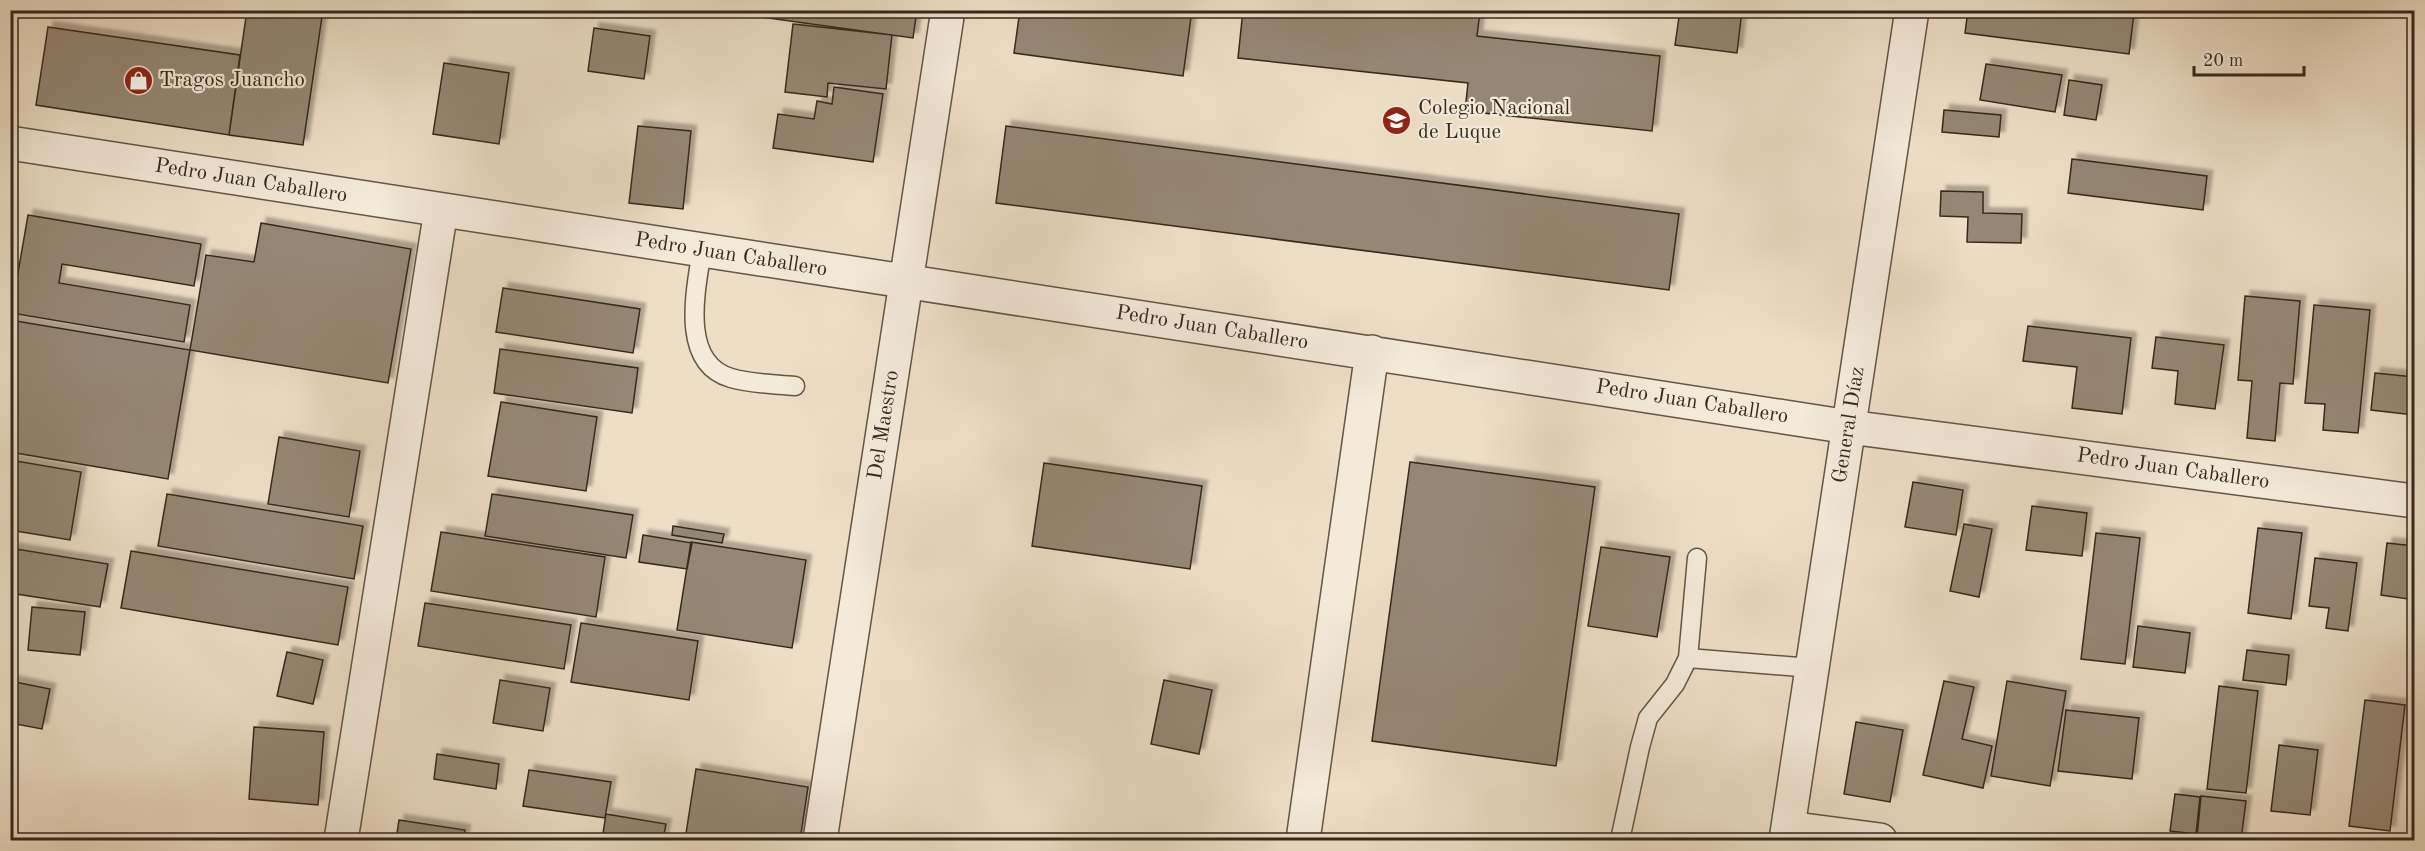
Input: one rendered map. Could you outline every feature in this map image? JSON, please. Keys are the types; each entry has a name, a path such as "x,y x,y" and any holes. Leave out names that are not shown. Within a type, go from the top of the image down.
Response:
{"street":[{"name":"Del Maestro","path":"820,840 948,10"},
{"name":"General Díaz","path":"1787,834 1912,10"},
{"name":"Pedro Juan Caballero","path":"10,143 1849,427 2415,501"},
{"path":"341,840 441,210"},
{"path":"1303,840 1372,352"},
{"path":"1787,834 1880,840"}],"lane":[{"path":"702,250 693,317 696,336 707,362 730,378 795,386"},
{"path":"1620,840 1648,718 1675,684 1688,658 1697,558"},
{"path":"1688,658 1812,668"}],"building":[{"path":"247,10 323,10 303,145 229,135"},
{"path":"710,10 917,10 913,38"},
{"path":"1020,10 1192,10 1183,76 1014,53"},
{"path":"1243,10 1463,10 1480,12 1477,36 1660,56 1652,131 1465,111 1468,83 1238,58"},
{"path":"1680,10 1742,10 1737,53 1675,45"},
{"path":"1968,10 2114,10 2134,13 2129,54 1965,33"},
{"path":"793,24 892,35 886,89 828,83 827,97 785,92"},
{"name":"Tragos Juancho","path":"48,27 240,55 229,135 36,105"},
{"path":"594,28 650,36 644,79 588,71"},
{"path":"444,63 509,73 499,144 433,134"},
{"path":"1986,64 2062,75 2055,112 1980,100"},
{"path":"2069,80 2102,85 2096,120 2064,115"},
{"path":"834,87 883,94 873,162 773,148 778,114 814,119 817,101 832,104"},
{"path":"1944,110 2001,115 1999,137 1942,132"},
{"path":"638,126 691,131 683,209 629,203"},
{"path":"1006,126 1679,214 1669,290 996,203"},
{"path":"2072,159 2207,176 2203,210 2068,193"},
{"path":"1941,191 1983,192 1983,213 2022,214 2021,243 1967,242 1968,217 1940,216"},
{"path":"28,215 201,244 194,286 62,264 59,283 190,305 184,342 11,313"},
{"path":"261,223 411,249 388,383 190,350 206,255 254,262"},
{"path":"503,288 640,309 633,353 496,332"},
{"path":"2245,296 2300,301 2293,384 2280,383 2275,441 2247,438 2252,381 2238,380"},
{"path":"2314,305 2370,310 2358,433 2323,430 2325,404 2305,403"},
{"path":"10,320 190,350 168,479 10,452"},
{"path":"2028,326 2131,338 2122,414 2072,408 2077,367 2023,361"},
{"path":"2156,337 2224,345 2215,409 2175,404 2178,371 2152,368"},
{"path":"500,349 638,368 632,413 494,393"},
{"path":"2375,373 2414,377 2414,415 2371,410"},
{"path":"501,402 597,417 586,491 488,476"},
{"path":"279,437 360,451 349,517 268,504"},
{"path":"10,460 81,472 70,540 10,530"},
{"path":"1410,462 1595,487 1556,766 1372,741"},
{"path":"1044,463 1202,486 1190,569 1032,546"},
{"path":"1913,482 1963,490 1956,535 1905,527"},
{"path":"167,494 363,526 354,579 158,546"},
{"path":"492,494 633,515 626,558 485,536"},
{"path":"2032,506 2087,513 2082,556 2026,550"},
{"path":"1964,524 1992,529 1979,597 1950,591"},
{"path":"673,526 724,534 722,543 672,535"},
{"path":"2258,528 2302,533 2291,619 2248,613"},
{"path":"441,532 605,557 596,617 431,591"},
{"path":"2096,533 2140,538 2125,664 2081,659"},
{"path":"643,535 692,543 687,569 639,562"},
{"path":"691,542 806,560 792,648 677,630"},
{"path":"2387,543 2414,546 2408,599 2381,595"},
{"path":"1601,547 1670,557 1657,637 1588,626"},
{"path":"10,548 108,564 100,607 10,593"},
{"path":"131,551 348,587 338,645 121,608"},
{"path":"2315,558 2357,563 2348,631 2326,628 2329,608 2309,606"},
{"path":"425,603 571,625 564,669 418,646"},
{"path":"32,607 85,612 80,655 28,650"},
{"path":"581,623 698,641 689,700 571,682"},
{"path":"2138,626 2190,633 2185,673 2133,667"},
{"path":"2247,650 2289,655 2286,685 2243,680"},
{"path":"287,652 323,660 313,704 277,696"},
{"path":"500,680 550,688 543,731 493,723"},
{"path":"1164,680 1212,690 1199,754 1151,744"},
{"path":"10,681 50,689 42,729 10,723"},
{"path":"1944,681 1974,687 1962,739 1992,746 1983,788 1923,775"},
{"path":"2007,681 2066,691 2050,786 1991,776"},
{"path":"2219,686 2258,691 2246,793 2207,789"},
{"path":"2365,700 2405,705 2390,831 2349,826"},
{"path":"2066,710 2139,718 2132,779 2058,771"},
{"path":"1856,722 1903,730 1890,802 1844,794"},
{"path":"254,727 324,732 318,805 249,799"},
{"path":"2279,745 2318,750 2310,815 2271,811"},
{"path":"437,754 499,764 496,789 434,779"},
{"path":"696,769 808,787 800,840 685,840"},
{"path":"529,770 611,782 605,818 523,806"},
{"path":"2175,794 2200,797 2196,834 2170,831"},
{"path":"2201,796 2246,801 2241,840 2197,837"},
{"path":"606,814 666,824 663,840 602,840"},
{"path":"399,820 465,830 463,840 396,840"}],"place":[{"name":"Tragos Juancho","path":"138,80"},
{"name":"Colegio Nacional de Luque","path":"1397,120"}]}
